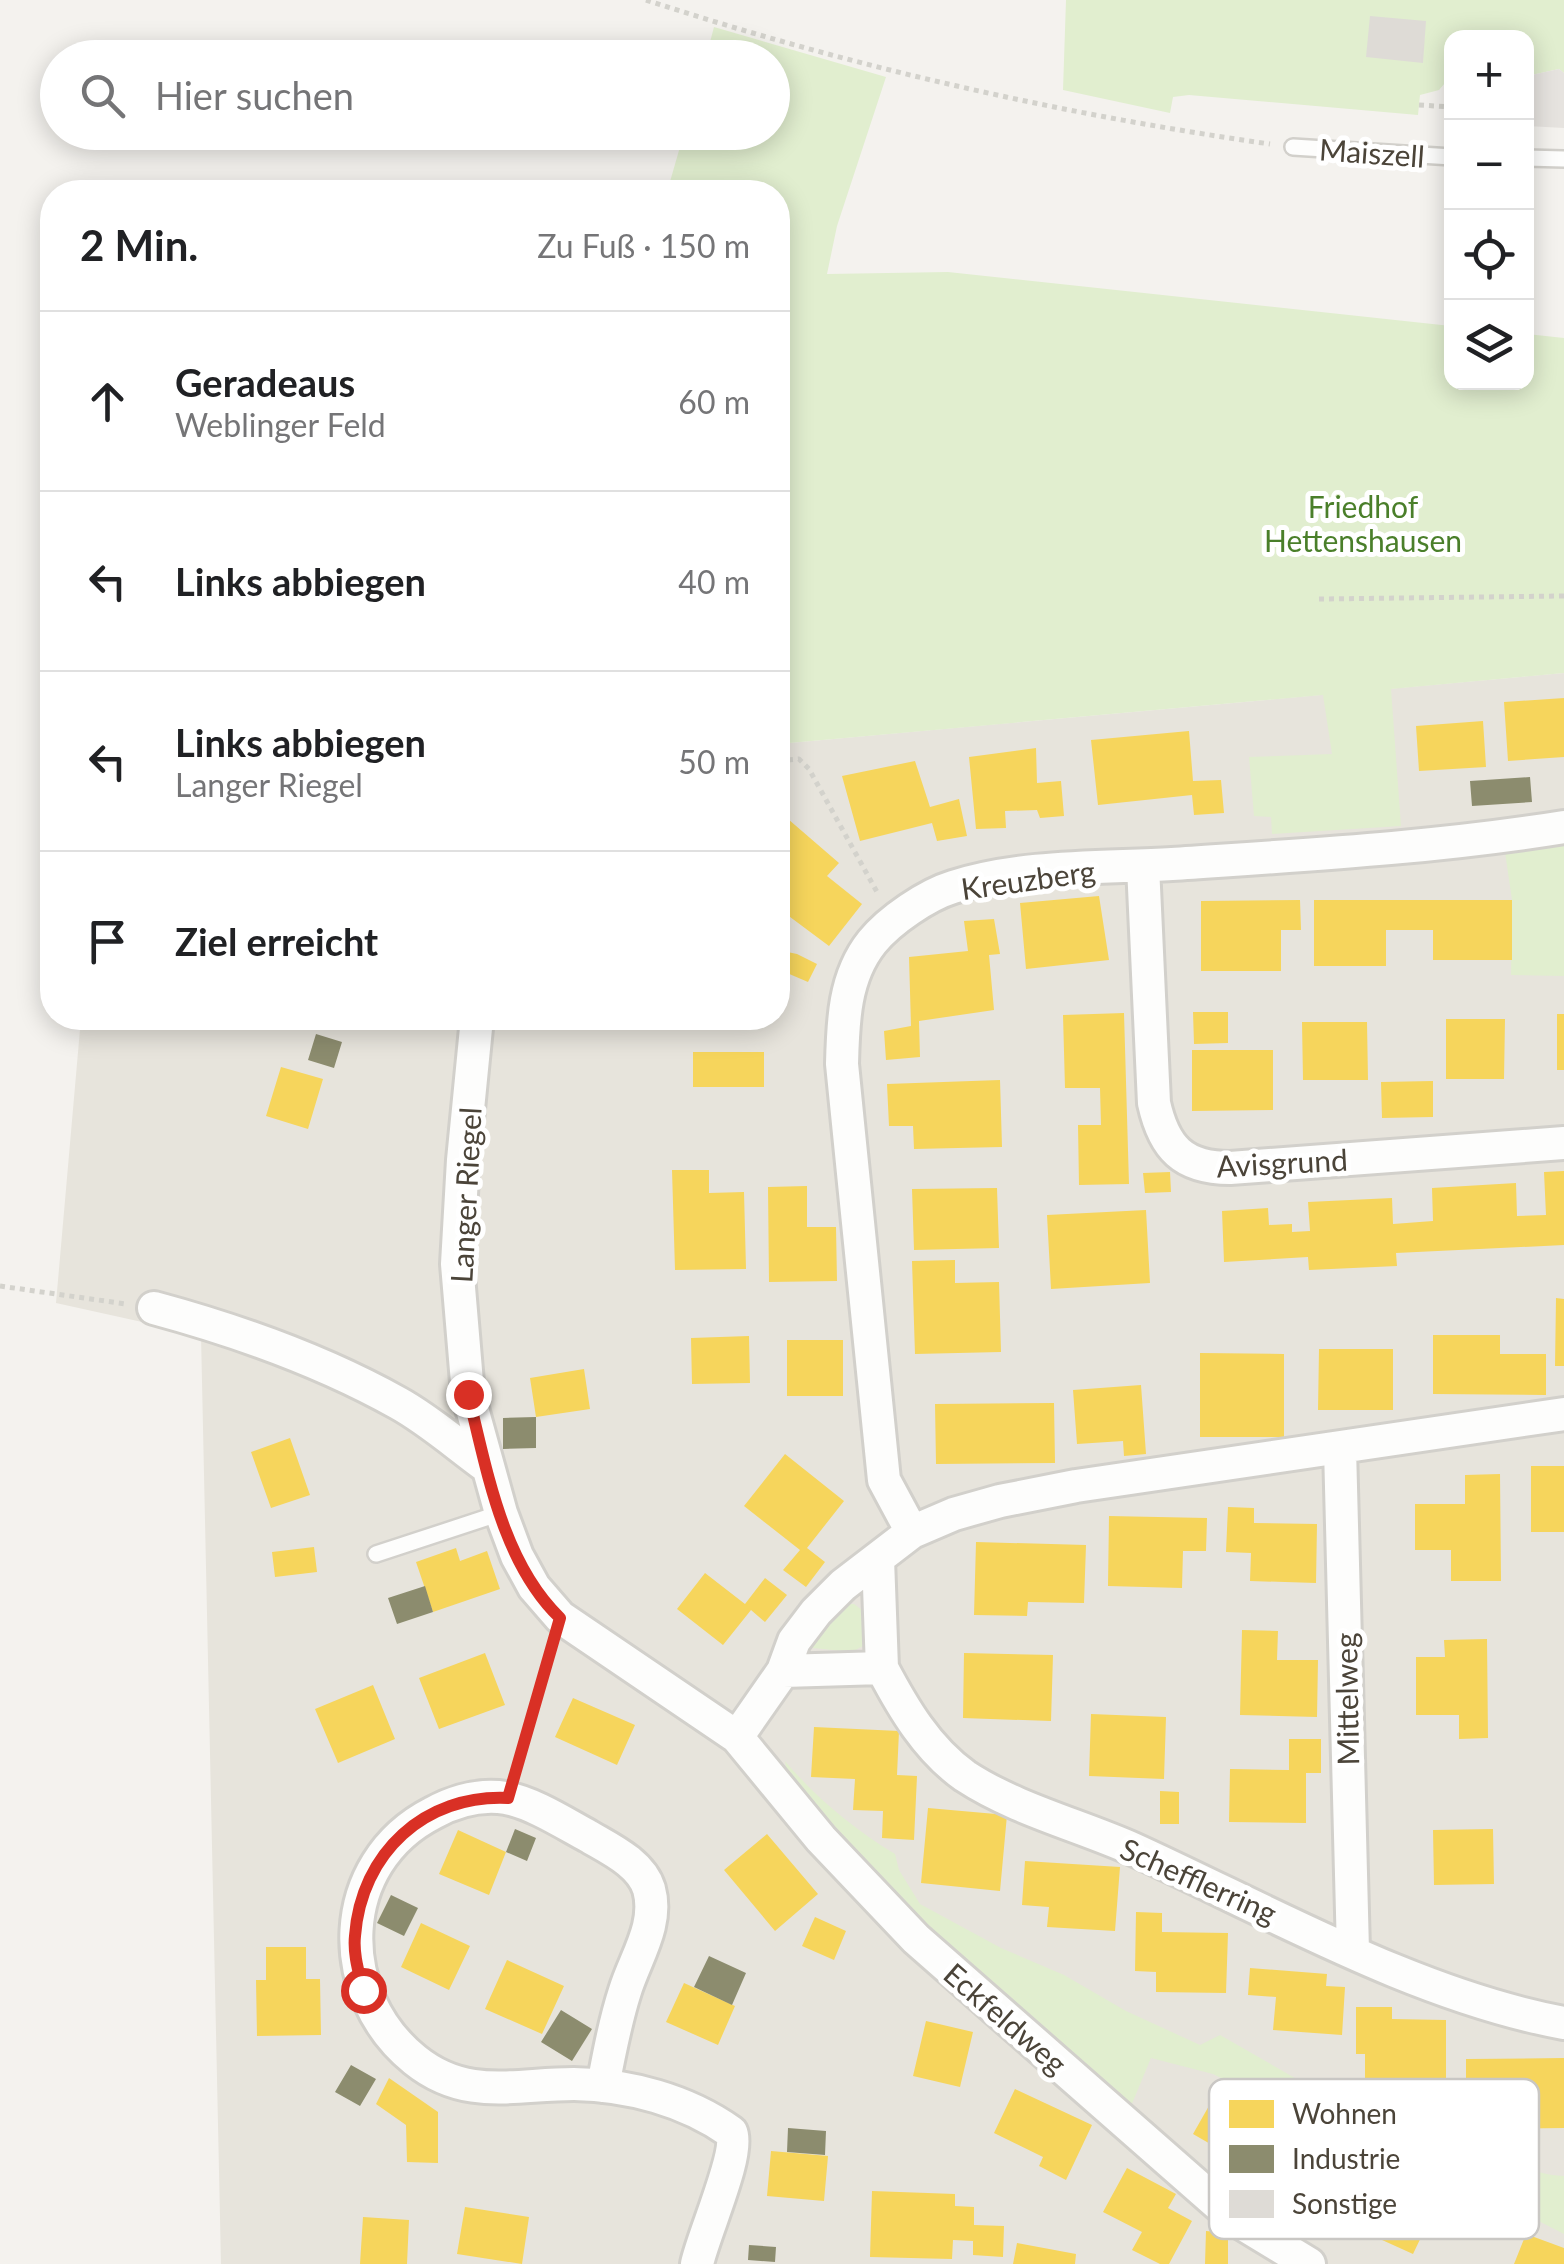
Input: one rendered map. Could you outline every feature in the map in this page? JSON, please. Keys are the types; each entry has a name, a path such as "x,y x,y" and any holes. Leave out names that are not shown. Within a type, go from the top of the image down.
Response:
{"street":[{"name":"Kreuzberg","path":"912,1532 884,1480 842,1064 843,1018 852,978 873,941 894,923 952,888 1057,870 1349,852 1564,827"},
{"name":"Avisgrund","path":"1144,866 1154,1103 1159,1125 1184,1159 1206,1168 1230,1168 1564,1142"},
{"name":"Langer Riegel","path":"477,1030 462,1160 457,1264 468,1394 501,1514 534,1587 560,1618 737,1737"},
{"path":"154,1308 239,1331 318,1364 401,1404 486,1466"},
{"path":"737,1737 784,1671 794,1642 842,1585 912,1532 954,1514 1076,1486 1564,1414"},
{"name":"Mittelweg","path":"1340,1448 1353,1950"},
{"name":"Schefflerring","path":"878,1559 882,1668 906,1713 931,1744 965,1775 1432,1985 1564,2023"},
{"path":"784,1671 882,1668"},
{"name":"Eckfeldweg","path":"737,1737 821,1839 916,1939 1209,2195"},
{"path":"603,2086 626,1988 648,1932 649,1890 640,1872 623,1857 583,1834 508,1798 450,1804 414,1824 394,1841 379,1862 360,1904 354,1938 363,1990 389,2036 416,2061 443,2078 480,2088 603,2086 680,2104 710,2117 734,2136 734,2151 703,2236 697,2264"},
{"name":"Eckfeldweg","path":"1269,2239 1309,2264"}],"lane":[{"name":"Maiszell","path":"1293,148 1444,157"},
{"path":"1534,158 1564,159"},
{"path":"376,1554 501,1514"}],"path":[{"path":"646,0 777,40"},
{"path":"790,44 849,62 1181,131 1293,148"},
{"path":"1419,105 1444,107"},
{"path":"1319,598 1564,596"},
{"path":"790,760 799,759 810,769 894,923"},
{"path":"0,1286 154,1308"},
{"path":"508,1798 560,1618"}],"shaded area":[{"path":"1559,69 1564,73 1564,128 1534,126 1534,74"},
{"path":"1564,673 1564,2264 221,2264 201,1335 56,1303 80,1030 790,1030 790,743"}],"green space":[{"path":"1066,0 1564,0 1564,73 1559,69 1534,74 1534,30 1444,30 1444,84 1439,90 1420,95 1418,115 1189,95 1173,97 1170,113 1063,90"},
{"path":"714,27 759,40 711,40"},
{"name":"Friedhof Hettenshausen","path":"790,49 886,77 837,226 827,274 948,272 1444,325 1444,390 1534,390 1534,335 1564,338 1564,673 1391,689 1401,826 1272,834 1271,817 1254,816 1249,757 1332,754 1323,695 790,743 790,180 670,180 679,150 790,150"},
{"path":"1564,844 1564,976 1511,975 1512,900 1505,852"},
{"path":"843,1604 854,1604 862,1610 868,1643 852,1652 813,1648 813,1640"},
{"path":"785,1761 836,1812 895,1854 899,1870 920,1904 1001,1948 1064,1975 1126,2011 1200,2045 1220,2035 1297,2079 1223,2079 1151,2058 1131,2106 908,1918 870,1865 821,1811 790,1790"},
{"path":"1539,2172 1564,2176 1564,2234 1539,2221"}],"building: Wohnen":[{"path":"1564,698 1564,757 1508,761 1504,702"},
{"path":"1483,721 1486,767 1419,771 1416,726"},
{"path":"1189,731 1193,781 1221,780 1224,813 1194,815 1192,795 1098,805 1091,740"},
{"path":"1036,748 1037,783 1061,781 1064,816 1040,818 1037,810 1005,811 1006,828 976,829 969,757"},
{"path":"915,761 930,807 959,799 967,836 937,841 932,823 860,841 842,776"},
{"path":"790,821 839,863 827,876 862,904 829,946 790,917"},
{"path":"1099,896 1109,960 1026,969 1020,903"},
{"path":"1300,900 1301,930 1281,930 1281,971 1201,971 1201,901"},
{"path":"1314,900 1512,900 1512,960 1433,960 1433,930 1386,930 1386,966 1314,966"},
{"path":"994,919 1000,954 989,955 994,1010 919,1021 920,1057 886,1060 884,1031 911,1026 909,957 968,951 964,921"},
{"path":"790,953 817,964 808,982 790,974"},
{"path":"1193,1012 1228,1012 1228,1043 1194,1044"},
{"path":"1124,1013 1129,1184 1079,1185 1078,1125 1101,1125 1100,1088 1065,1088 1063,1015"},
{"path":"1557,1014 1564,1014 1564,1070 1557,1070"},
{"path":"1446,1019 1505,1019 1504,1079 1446,1079"},
{"path":"1302,1022 1367,1022 1368,1080 1303,1080"},
{"path":"1192,1050 1273,1050 1273,1110 1192,1111"},
{"path":"693,1052 764,1052 764,1087 693,1087"},
{"path":"281,1067 323,1079 308,1129 266,1116"},
{"path":"1000,1080 1002,1147 914,1149 913,1126 889,1126 887,1084"},
{"path":"1433,1081 1433,1117 1382,1118 1381,1082"},
{"path":"672,1170 709,1170 709,1193 744,1192 746,1269 675,1270"},
{"path":"1564,1171 1564,1245 1396,1253 1397,1266 1309,1270 1308,1257 1224,1262 1222,1211 1268,1208 1269,1225 1292,1224 1292,1232 1310,1231 1308,1202 1392,1198 1393,1224 1433,1221 1432,1188 1516,1183 1517,1216 1546,1215 1544,1172"},
{"path":"1170,1172 1171,1192 1145,1193 1143,1173"},
{"path":"807,1186 807,1227 836,1227 837,1281 769,1282 768,1187"},
{"path":"997,1188 999,1248 914,1250 912,1189"},
{"path":"1146,1210 1150,1283 1051,1289 1047,1215"},
{"path":"955,1260 955,1283 999,1282 1001,1352 915,1354 912,1261"},
{"path":"1556,1298 1564,1299 1564,1366 1555,1366"},
{"path":"1433,1335 1500,1335 1500,1354 1546,1354 1546,1395 1433,1394"},
{"path":"749,1336 750,1383 692,1384 691,1338"},
{"path":"787,1340 843,1340 843,1396 787,1396"},
{"path":"1319,1349 1393,1349 1393,1410 1318,1410"},
{"path":"1200,1353 1284,1354 1284,1437 1200,1437"},
{"path":"584,1369 590,1409 536,1417 530,1378"},
{"path":"1141,1385 1146,1454 1124,1456 1123,1441 1077,1444 1073,1390"},
{"path":"1054,1403 1055,1463 936,1464 935,1404"},
{"path":"290,1438 310,1495 271,1508 251,1452"},
{"path":"785,1454 844,1501 807,1548 825,1562 806,1587 783,1570 800,1550 744,1506"},
{"path":"1531,1466 1564,1466 1564,1532 1531,1532"},
{"path":"1500,1474 1501,1581 1451,1581 1451,1550 1415,1550 1415,1504 1465,1504 1465,1475"},
{"path":"1228,1507 1254,1508 1254,1523 1317,1524 1316,1583 1250,1581 1251,1553 1226,1552"},
{"path":"1109,1516 1207,1518 1206,1551 1183,1551 1182,1588 1108,1586"},
{"path":"976,1542 1086,1545 1084,1603 1028,1602 1027,1616 974,1615"},
{"path":"314,1547 317,1572 275,1577 272,1552"},
{"path":"456,1548 460,1561 487,1551 500,1589 433,1612 416,1562"},
{"path":"705,1573 745,1604 765,1578 787,1595 765,1622 751,1610 723,1645 677,1609"},
{"path":"1242,1630 1278,1631 1277,1660 1318,1660 1317,1717 1240,1715"},
{"path":"1487,1639 1488,1738 1459,1739 1459,1715 1416,1715 1416,1657 1445,1657 1444,1640"},
{"path":"485,1653 505,1705 439,1729 419,1678"},
{"path":"964,1653 1053,1655 1051,1721 963,1718"},
{"path":"373,1685 395,1739 338,1763 315,1709"},
{"path":"573,1698 635,1725 617,1765 555,1737"},
{"path":"1091,1714 1166,1717 1164,1779 1089,1776"},
{"path":"814,1727 899,1731 897,1775 917,1776 914,1840 882,1838 883,1811 853,1810 855,1779 811,1777"},
{"path":"1289,1739 1321,1739 1321,1773 1306,1773 1306,1823 1229,1822 1230,1769 1289,1770"},
{"path":"1160,1791 1179,1792 1179,1824 1160,1824"},
{"path":"928,1808 1007,1815 1000,1891 921,1883"},
{"path":"1493,1829 1494,1884 1434,1885 1433,1830"},
{"path":"458,1830 506,1852 489,1895 439,1874"},
{"path":"767,1834 818,1894 775,1931 724,1870"},
{"path":"1025,1861 1120,1867 1115,1931 1047,1927 1049,1907 1022,1905"},
{"path":"1136,1912 1162,1913 1162,1932 1228,1933 1226,1993 1156,1992 1156,1972 1135,1971"},
{"path":"815,1917 846,1931 834,1960 802,1946"},
{"path":"421,1923 470,1946 449,1990 401,1967"},
{"path":"266,1947 306,1947 306,1979 320,1979 321,2035 257,2036 256,1980 266,1980"},
{"path":"507,1960 564,1986 542,2034 485,2009"},
{"path":"1250,1968 1327,1974 1326,1986 1345,1987 1342,2035 1273,2030 1276,1997 1248,1995"},
{"path":"684,1983 735,2006 718,2045 666,2022"},
{"path":"1356,2007 1392,2007 1392,2019 1446,2020 1446,2079 1365,2078 1365,2054 1356,2054"},
{"path":"926,2021 973,2032 960,2087 913,2076"},
{"path":"1564,2058 1564,2128 1539,2128 1539,2079 1466,2079 1466,2059"},
{"path":"389,2078 438,2112 438,2163 407,2162 406,2125 376,2104"},
{"path":"1015,2089 1092,2125 1066,2180 1039,2166 1043,2157 994,2133"},
{"path":"1209,2106 1209,2143 1193,2134"},
{"path":"771,2151 828,2156 824,2201 767,2196"},
{"path":"1127,2168 1176,2194 1168,2208 1192,2221 1169,2264 1160,2264 1132,2250 1142,2232 1103,2212"},
{"path":"872,2191 955,2194 955,2206 974,2207 974,2225 1004,2226 1003,2257 973,2255 973,2241 953,2240 952,2259 870,2257"},
{"path":"465,2207 529,2217 522,2264 457,2254"},
{"path":"363,2217 409,2220 407,2264 360,2264"},
{"path":"1206,2231 1209,2239 1228,2239 1228,2264 1205,2264"},
{"path":"1380,2239 1420,2239 1413,2254"},
{"path":"1524,2239 1539,2239 1564,2248 1564,2264 1514,2264"},
{"path":"1017,2243 1076,2254 1075,2264 1013,2264"}],"building: Industrie":[{"path":"1530,777 1532,802 1472,806 1470,781"},
{"path":"316,1034 342,1042 334,1068 308,1060"},
{"path":"536,1417 536,1448 503,1449 503,1418"},
{"path":"425,1586 433,1612 397,1624 388,1598"},
{"path":"515,1829 536,1838 527,1861 506,1852"},
{"path":"391,1895 418,1908 404,1936 377,1923"},
{"path":"709,1956 746,1973 732,2005 694,1987"},
{"path":"561,2010 592,2029 572,2061 541,2042"},
{"path":"351,2065 376,2079 360,2106 335,2092"},
{"path":"788,2128 826,2131 825,2155 787,2152"},
{"path":"749,2245 776,2247 775,2262 748,2260"}],"building: Sonstige":[{"path":"1370,16 1426,21 1423,63 1366,57"}],"route":[{"path":"363,1990 354,1938 360,1904 379,1862 394,1841 414,1824 450,1804 508,1798 560,1618 545,1603 517,1556 486,1466 468,1394"}]}
